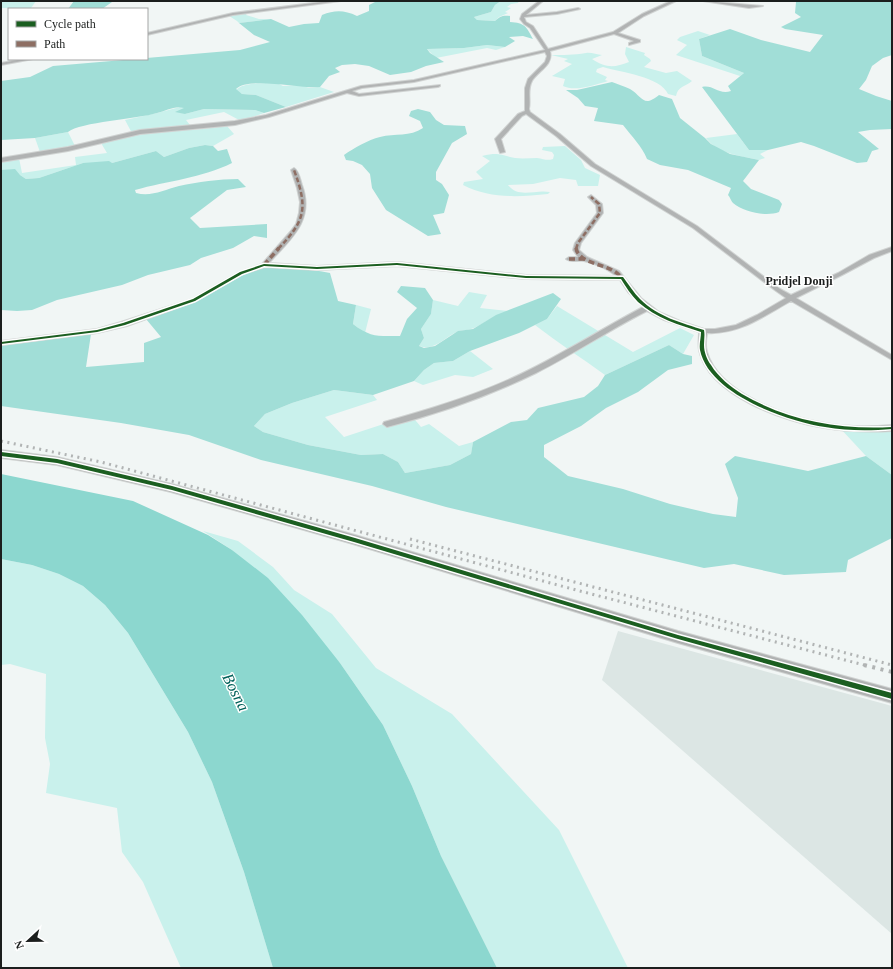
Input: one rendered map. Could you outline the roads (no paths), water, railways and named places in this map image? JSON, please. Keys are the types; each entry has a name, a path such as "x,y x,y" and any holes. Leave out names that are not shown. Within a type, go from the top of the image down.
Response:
{"main road":[{"path":"1,454 56,461 172,488 355,540 670,635 892,696"}],"street":[{"path":"148,34 200,20 239,13 339,1"},
{"path":"522,16 540,1"},
{"path":"1,160 68,149 140,132 236,124 346,91 370,86 414,81 615,33 640,17 674,1"},
{"path":"705,1 749,7 761,6"},
{"path":"522,16 557,13 578,9"},
{"path":"522,16 523,21 532,27 547,50 549,59 534,74 527,88 527,112"},
{"path":"615,33 638,41 631,44"},
{"path":"1,64 25,60"},
{"path":"346,91 359,95 438,86"},
{"path":"502,152 498,139 520,115 527,112"},
{"path":"527,112 558,135 598,169 684,219 790,298 892,358"},
{"path":"264,265 285,243 301,221 304,209 299,182 294,170"},
{"path":"591,197 599,204 600,213 576,246 578,253 586,259 617,272 634,296 647,308 669,319 704,330 716,332 748,323 790,298 865,260 892,249"},
{"path":"569,259 586,259"},
{"path":"1,343 97,331 124,324 194,300 240,273 264,265 317,268 397,264 526,277 622,278"},
{"path":"387,424 459,401 537,369 647,308"},
{"path":"704,330 703,352 710,368 716,377 738,394 780,413 815,424 863,429 892,428"}],"water":[{"name":"Bosna","path":"1,474 133,501 208,535 232,550 268,578 302,615 340,663 383,725 412,786 441,856 497,968 273,968 244,872 212,782 188,732 128,633 105,605 83,586 59,574 32,565 1,559"}],"railway":[{"path":"1,441 101,462 580,591 868,666"},
{"path":"410,539 892,665"},
{"path":"864,665 868,666"},
{"path":"868,666 892,672"}],"district":[{"name":"Pridjel Donji","path":"799,281"}]}
